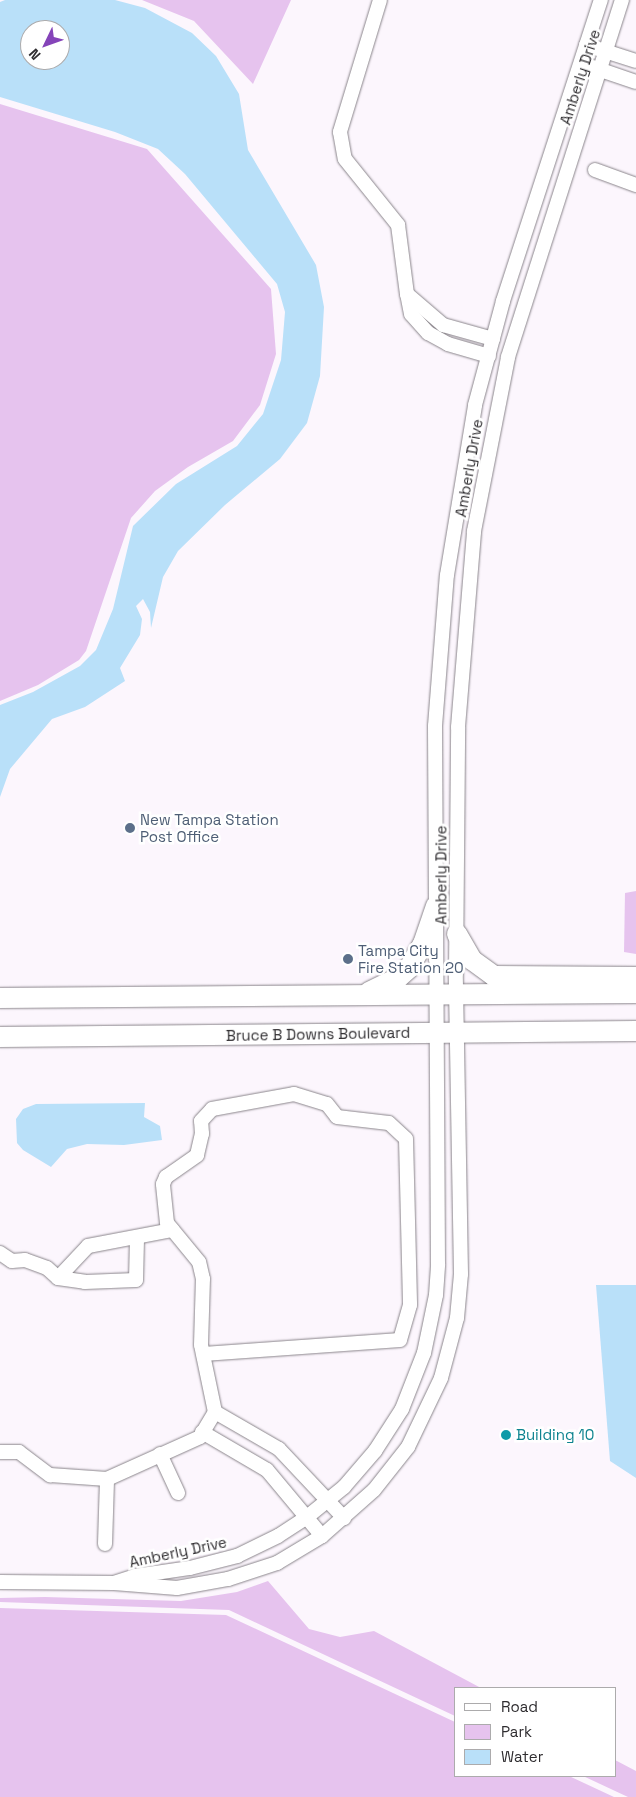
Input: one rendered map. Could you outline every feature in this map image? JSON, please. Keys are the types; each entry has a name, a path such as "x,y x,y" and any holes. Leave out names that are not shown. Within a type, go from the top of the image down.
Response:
{"main road":[{"path":"364,995 398,978 409,968 424,944 436,906"},
{"path":"457,934 472,960 494,976 636,977"},
{"path":"0,998 636,993"},
{"name":"Bruce B Downs Boulevard","path":"0,1038 636,1031"}],"street":[{"path":"380,0 340,132 345,159 398,225 411,314 438,339 490,349"},
{"name":"Amberly Drive","path":"114,1583 135,1576 190,1568 237,1556 278,1536 307,1517 328,1501 375,1452 398,1416 415,1380 432,1323 438,1264 435,726 442,615 475,405 490,349 601,0"},
{"name":"Amberly Drive","path":"0,1582 114,1583 177,1588 228,1579 277,1563 322,1536 374,1490 408,1446 433,1398 454,1336 461,1274 457,994 458,727 465,613 474,531 508,357 622,0"},
{"path":"586,45 636,61"},
{"path":"580,63 636,82"},
{"path":"595,170 636,185"},
{"path":"407,294 443,325 508,357"},
{"path":"438,339 443,325"},
{"path":"0,1452 19,1452 50,1475 107,1479 200,1436 215,1412 203,1354 203,1279 200,1262 167,1223 163,1184 166,1177 197,1155 202,1134 201,1121 212,1109 294,1094 327,1104 338,1117 389,1123 406,1138 410,1305 400,1340 203,1354"},
{"path":"58,1278 88,1246 172,1230"},
{"path":"0,1253 12,1261 24,1260 47,1268 58,1278 85,1282 136,1280 137,1238"},
{"path":"215,1412 279,1450 294,1462 344,1518"},
{"path":"202,1432 239,1452 276,1479 322,1536"},
{"path":"160,1454 178,1493"},
{"path":"276,1479 294,1462"},
{"path":"105,1544 107,1479"}],"green space":[{"path":"142,0 291,0 253,84 194,21"},
{"path":"0,104 147,149 271,289 276,354 260,405 233,441 188,467 155,491 131,518 86,651 79,660 38,685 0,701"},
{"path":"636,891 636,954 624,952 625,893"},
{"path":"268,1581 309,1629 340,1637 374,1631 479,1687 454,1687 454,1716 229,1610 0,1602 0,1598 45,1597 181,1601 237,1592"},
{"path":"0,1608 226,1615 454,1722 454,1777 571,1777 614,1797 0,1797"},
{"path":"616,1761 636,1771 636,1797 628,1797 585,1777 616,1777"}],"water":[{"path":"5,0 115,0 145,8 192,33 216,56 239,94 248,150 316,265 324,307 320,376 307,423 280,459 225,505 178,551 163,577 151,628 150,612 143,599 136,606 142,619 140,635 120,668 125,681 85,707 52,719 10,769 0,797 0,705 33,692 80,666 96,650 113,609 133,526 176,484 237,446 263,414 281,360 285,312 277,284 185,174 158,149 115,132 0,97 0,2"},
{"path":"145,1103 144,1117 160,1126 162,1140 124,1145 87,1144 67,1149 51,1167 23,1150 17,1143 16,1119 23,1109 36,1104"},
{"path":"596,1285 636,1285 636,1478 610,1461"}],"place":[{"name":"New Tampa Station Post Office","path":"130,828"},
{"name":"Tampa City Fire Station 20","path":"348,959"},
{"name":"Building 10","path":"506,1435"}]}
